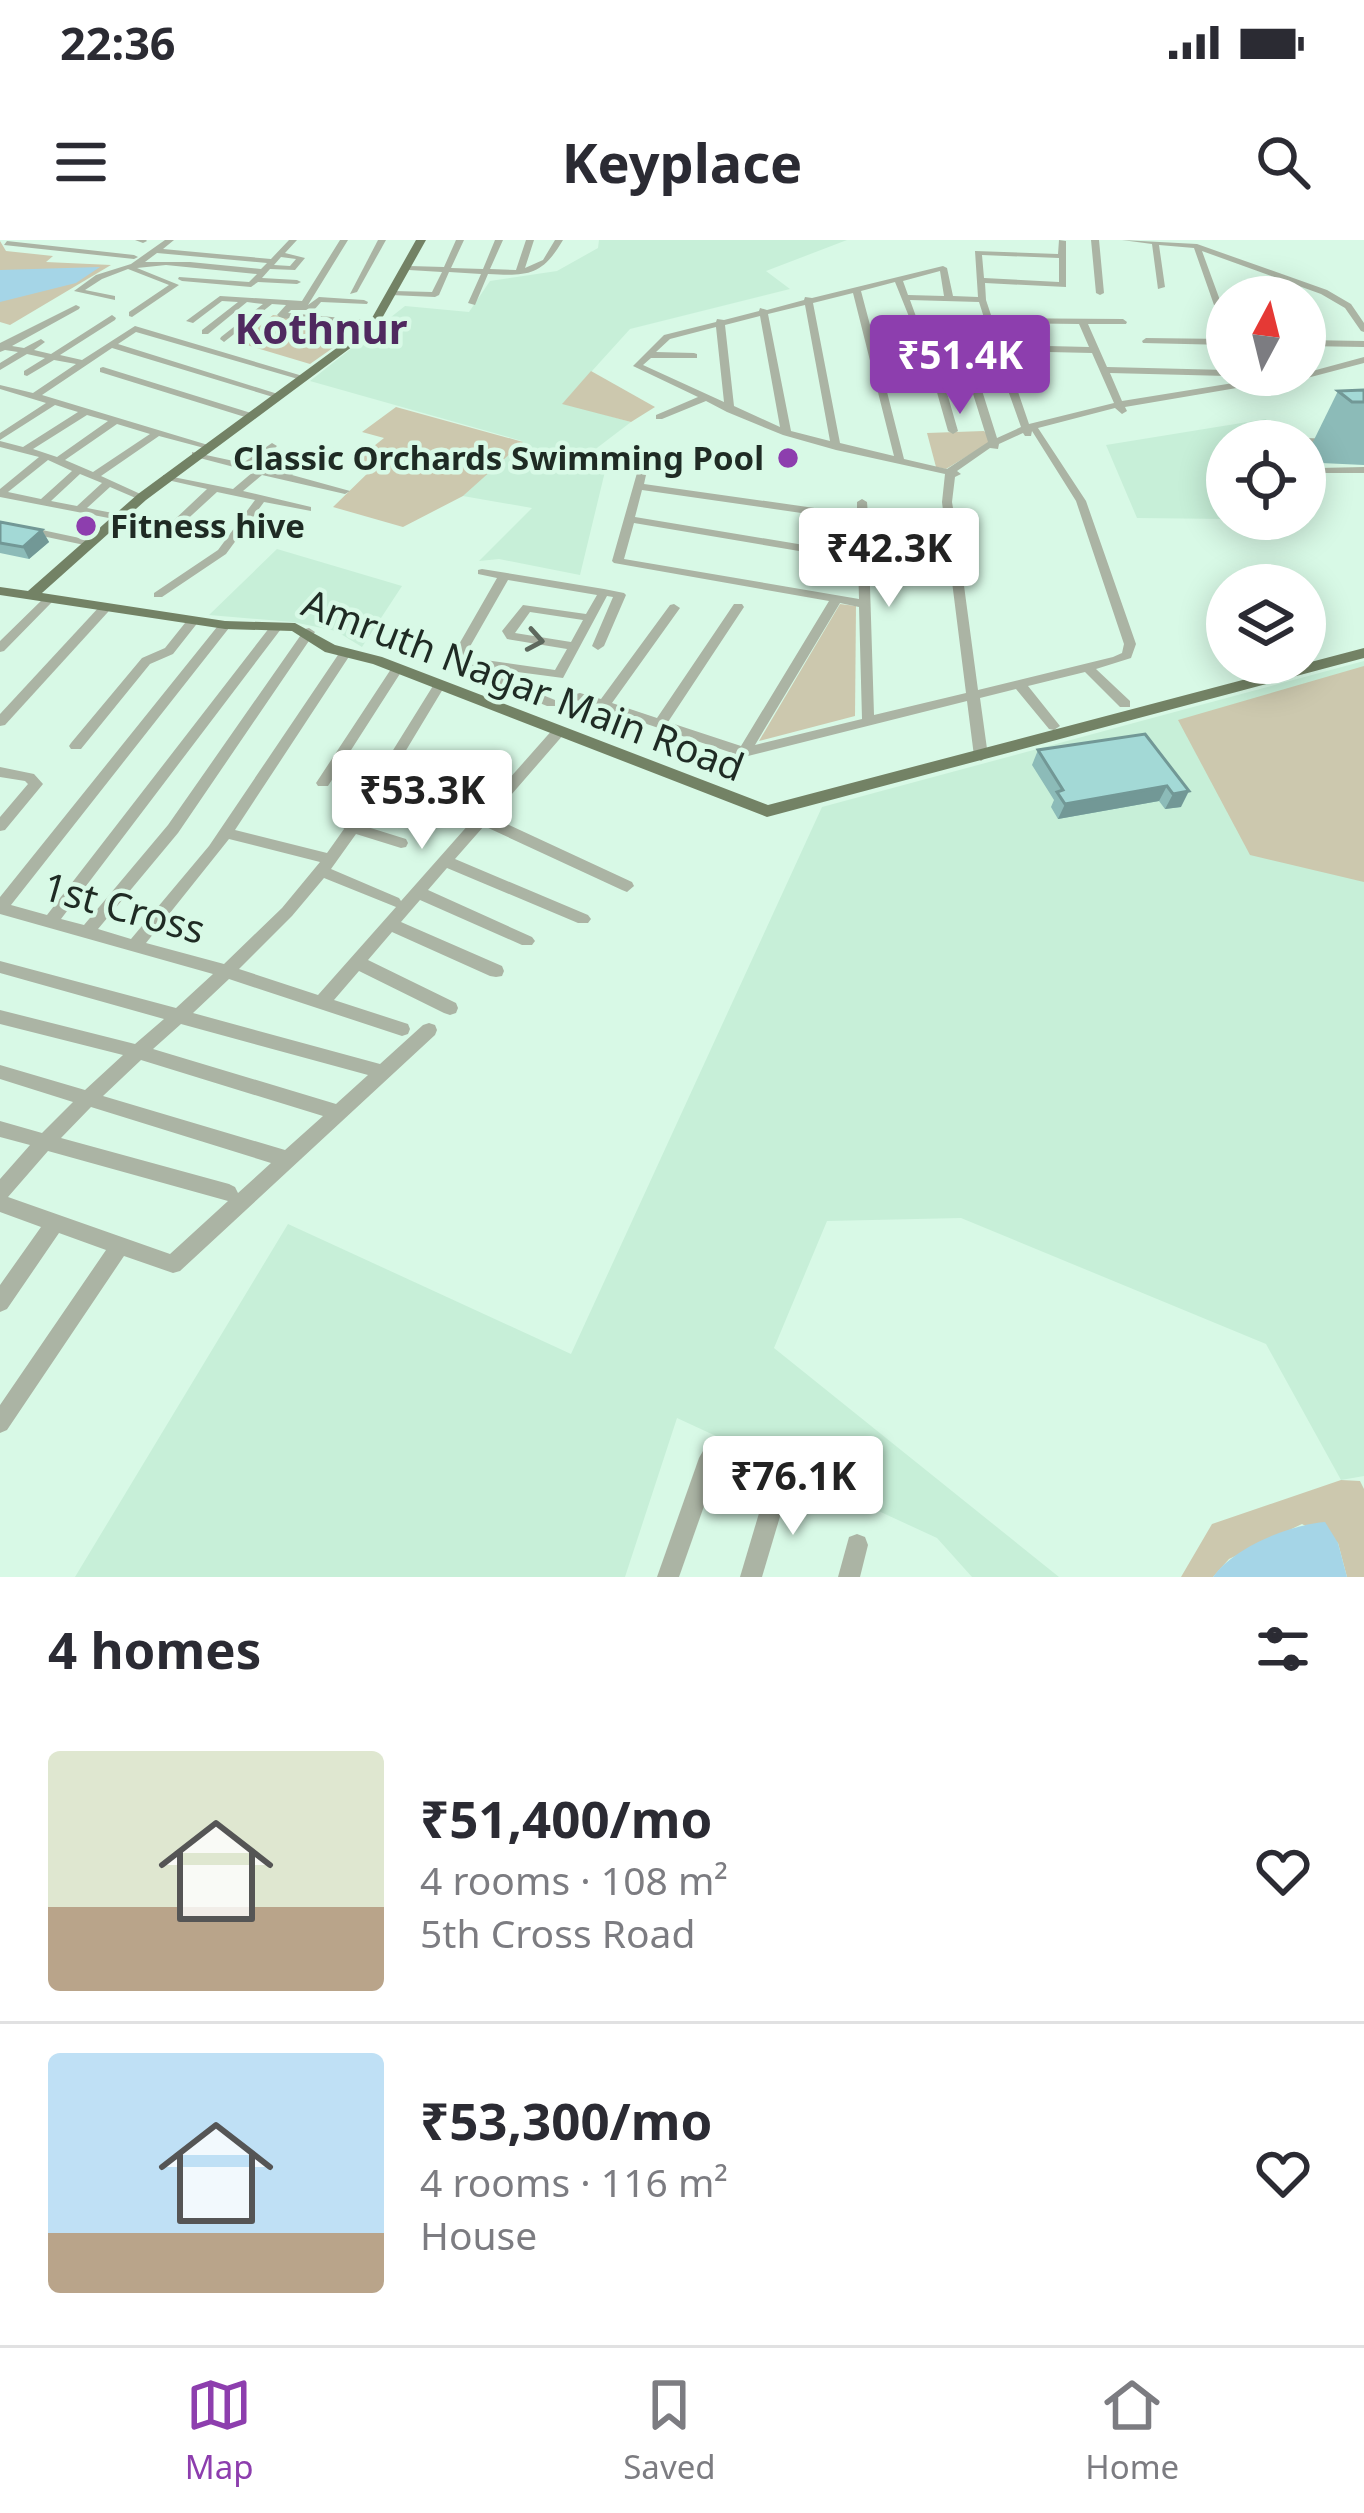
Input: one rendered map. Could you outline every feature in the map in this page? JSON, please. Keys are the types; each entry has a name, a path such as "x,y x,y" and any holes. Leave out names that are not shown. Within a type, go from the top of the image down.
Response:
{"main road":[{"path":"31,596 167,477 375,324 421,240"},
{"name":"Amruth Nagar Main Road","path":"0,591 225,626 277,626 309,632 323,646 440,684 763,811 1364,652"}],"street":[{"path":"97,312 62,304 117,266 138,261 170,240"},
{"path":"205,332 293,240"},
{"path":"190,321 220,298 305,304 344,240"},
{"path":"353,292 382,240"},
{"path":"394,293 435,295 460,240"},
{"path":"472,303 500,240"},
{"path":"519,273 530,240"},
{"path":"409,268 519,273 546,262 559,240"},
{"path":"1095,240 1100,292"},
{"path":"1126,240 1197,246 1324,292 1348,306 1364,329"},
{"path":"980,280 1063,285 1062,241"},
{"path":"1155,242 1161,287"},
{"path":"5,244 191,267 266,267"},
{"path":"1197,246 1208,276"},
{"path":"224,249 297,282"},
{"path":"154,250 266,267"},
{"path":"164,264 180,253"},
{"path":"580,697 744,752 1127,655 1130,644 1081,500 1030,431 982,300 978,253 1060,256"},
{"path":"138,261 133,271 177,281 266,267"},
{"path":"132,314 175,285 191,267"},
{"path":"949,299 943,268 667,337 637,366 786,433 952,474 995,445 1064,417 1250,391 1361,362"},
{"path":"870,343 923,342 898,279"},
{"path":"856,288 900,461"},
{"path":"80,292 112,298"},
{"path":"906,297 982,300"},
{"path":"364,302 319,299 311,308 290,307 281,315 375,324"},
{"path":"808,299 836,447"},
{"path":"224,338 269,303"},
{"path":"1,347 76,307"},
{"path":"764,310 786,433"},
{"path":"28,373 112,318"},
{"path":"988,320 1123,322"},
{"path":"720,321 730,410"},
{"path":"1082,321 1121,409"},
{"path":"36,395 135,329 301,377"},
{"path":"1146,341 1206,342"},
{"path":"0,367 41,342"},
{"path":"1326,343 1364,344"},
{"path":"111,345 276,394"},
{"path":"1,347 84,363"},
{"path":"951,354 1095,350"},
{"path":"151,384 208,351"},
{"path":"650,355 694,356"},
{"path":"1326,368 1361,362"},
{"path":"103,370 248,415"},
{"path":"1105,370 1206,372"},
{"path":"952,378 1008,379"},
{"path":"973,378 995,445"},
{"path":"880,385 940,386 953,431"},
{"path":"4,387 157,433 244,467 345,491"},
{"path":"1121,409 1206,392"},
{"path":"659,417 704,398"},
{"path":"0,440 52,403"},
{"path":"25,450 85,412"},
{"path":"0,494 115,421"},
{"path":"94,476 157,433"},
{"path":"0,440 142,497"},
{"path":"1326,442 1364,443"},
{"path":"244,467 272,446"},
{"path":"284,478 310,455"},
{"path":"43,502 79,470"},
{"path":"1326,471 1364,470"},
{"path":"235,493 260,471"},
{"path":"952,474 953,523 981,757"},
{"path":"167,477 308,509"},
{"path":"865,604 618,561 640,480 862,518 953,523"},
{"path":"80,509 109,482"},
{"path":"176,524 215,488"},
{"path":"0,494 119,517"},
{"path":"158,596 222,552 261,499"},
{"path":"862,502 868,720"},
{"path":"629,519 863,558"},
{"path":"0,524 89,543"},
{"path":"482,572 621,597 598,646"},
{"path":"456,660 503,576"},
{"path":"456,660 559,675 604,592"},
{"path":"0,648 49,599"},
{"path":"744,752 835,601"},
{"path":"661,722 738,607"},
{"path":"576,647 508,632 526,608 590,618"},
{"path":"605,703 674,608"},
{"path":"0,722 104,609"},
{"path":"76,746 146,661 169,651 193,621"},
{"path":"0,908 225,626"},
{"path":"52,919 277,626"},
{"path":"89,930 173,830 309,632"},
{"path":"136,944 225,833 346,652"},
{"path":"456,660 544,700"},
{"path":"1087,667 1125,704"},
{"path":"323,783 397,669"},
{"path":"1018,683 1054,726"},
{"path":"0,1193 43,1140 228,972 324,865 440,684"},
{"path":"527,718 560,685"},
{"path":"320,1004 559,731"},
{"path":"0,772 29,777 36,784 0,826"},
{"path":"483,820 627,886"},
{"path":"349,826 401,843"},
{"path":"225,833 324,865 394,902"},
{"path":"447,862 584,919"},
{"path":"420,893 527,941"},
{"name":"1st Cross","path":"0,908 136,944 401,1029"},
{"path":"392,925 496,971"},
{"path":"358,963 450,1008"},
{"path":"0,967 382,1072"},
{"path":"0,1017 138,1052 337,1112"},
{"path":"0,1203 173,1264 429,1030"},
{"path":"0,1072 286,1160"},
{"path":"0,1129 229,1192"},
{"path":"0,1302 55,1223"},
{"path":"0,1423 120,1246"},
{"path":"668,1577 710,1458"},
{"path":"751,1577 779,1483"},
{"path":"849,1577 857,1545"}],"shaded area":[{"path":"599,240 847,240 766,271 790,289 630,329 563,403 631,422 589,454 608,459 580,575 499,559 479,561 532,508 463,496 522,441 310,381 405,306 469,312 490,281 557,271 598,248"},
{"path":"0,241 6,251 53,256 46,262 111,265 10,325 0,322"},
{"path":"273,315 364,326 310,364 240,343"},
{"path":"932,345 947,345 951,385 885,383 879,355 934,354"},
{"path":"591,371 655,407 631,422 562,404"},
{"path":"396,407 523,442 463,496 403,527 333,507 373,468 354,462 384,438 362,432"},
{"path":"1206,429 1206,519 1137,518 1106,445"},
{"path":"984,431 992,441 946,469 936,467 927,433"},
{"path":"277,549 402,586 362,647 336,631 293,622 209,615"},
{"path":"840,604 856,606 855,716 759,741"},
{"path":"1364,661 1364,1476 1341,1480 1266,1344 961,1218 827,1221 774,1348 1059,1577 972,1577 937,1538 677,1418 625,1577 75,1577 288,1224 571,1354 822,807 1279,684 1326,684 1326,671"},
{"path":"1364,666 1364,882 1250,855 1178,720 1302,684 1326,684 1326,677"},
{"path":"1341,1480 1360,1481 1364,1489 1364,1577 1347,1577 1338,1543 1302,1524 1229,1559 1213,1577 1181,1577 1212,1524"}],"water":[{"path":"100,267 76,283 0,302 0,270"},
{"path":"1325,1522 1338,1543 1347,1577 1213,1577 1234,1556 1263,1539"}],"building":[{"path":"1364,390 1364,402 1352,402 1338,391"},
{"path":"0,522 42,530 23,547 0,543"},
{"path":"1145,734 1189,791 1173,794 1167,786 1065,804 1057,792 1063,790 1038,750"}],"place":[{"name":"Classic Orchards Swimming Pool","path":"788,458"},
{"name":"Fitness hive","path":"86,526"}],"district":[{"name":"Kothnur","path":"321,329"}]}
